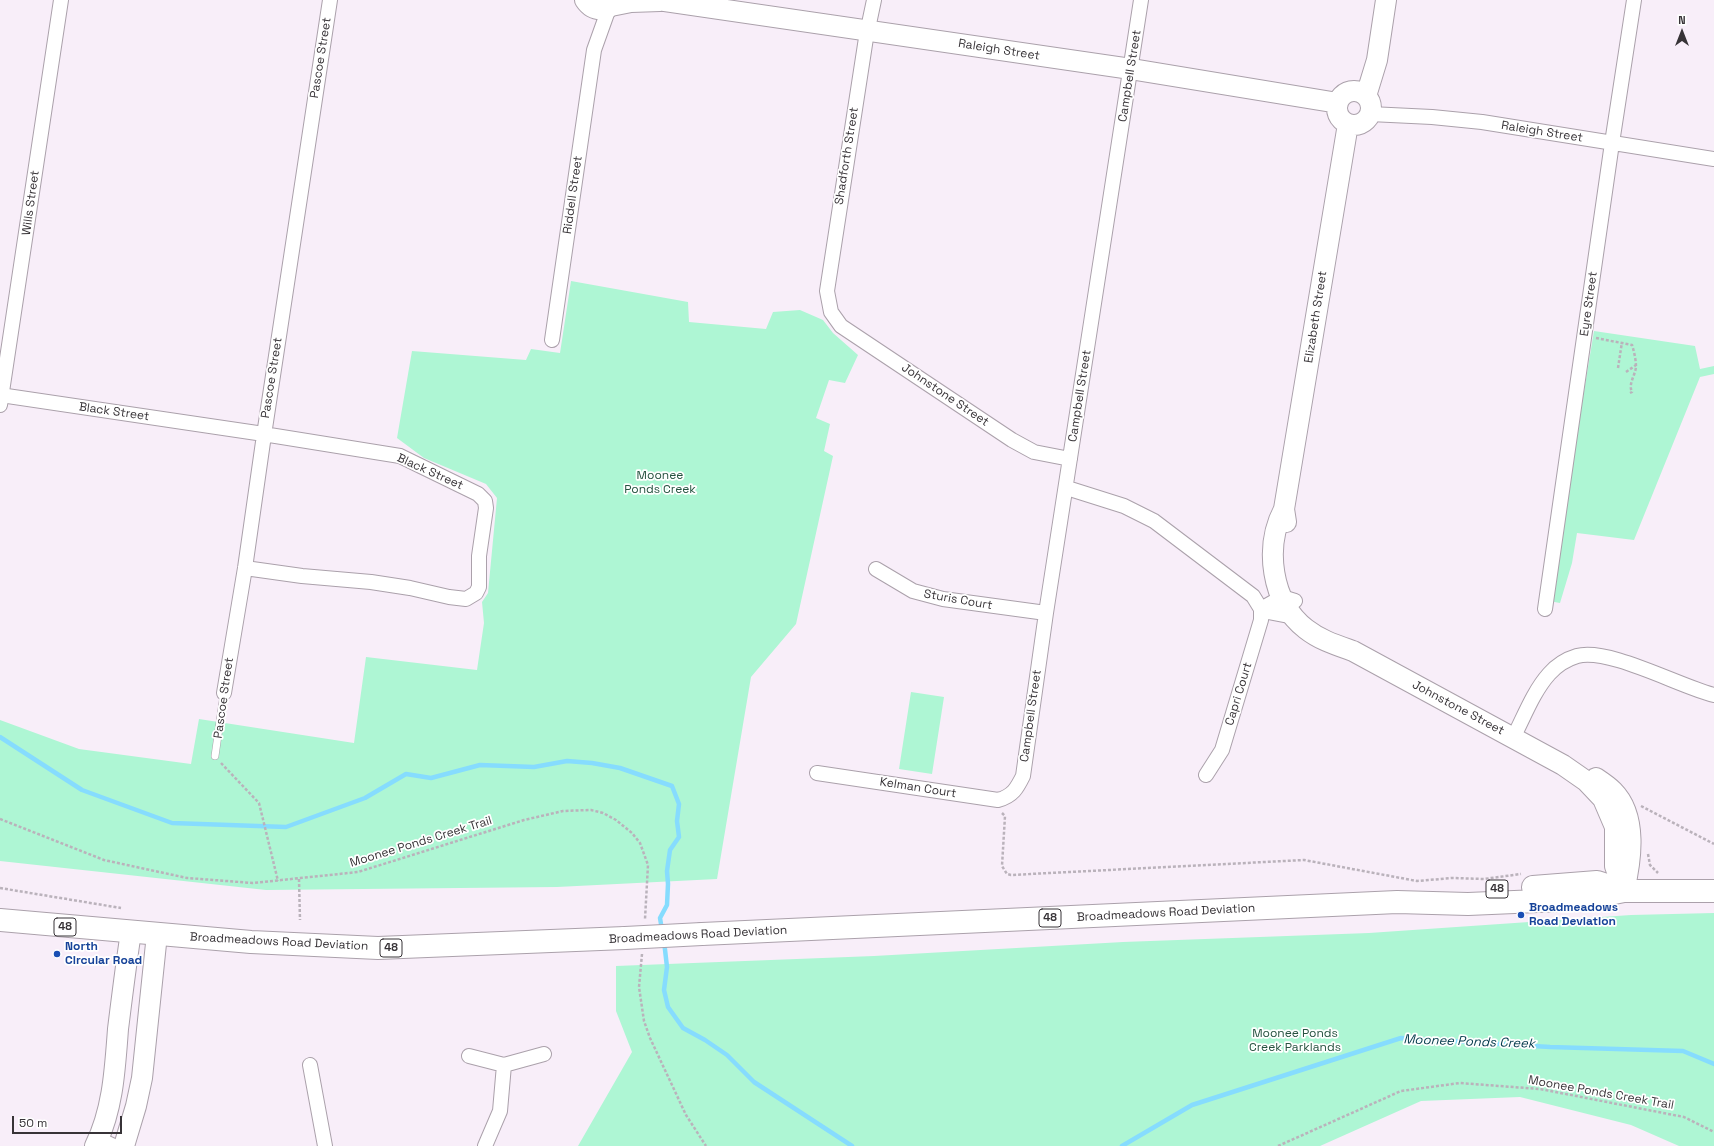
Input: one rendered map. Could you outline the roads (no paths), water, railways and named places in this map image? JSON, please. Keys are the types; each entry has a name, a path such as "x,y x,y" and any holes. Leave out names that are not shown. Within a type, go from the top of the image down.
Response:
{"main road":[{"name":"48","path":"1624,891 1714,891"},
{"name":"Broadmeadows Road Deviation","path":"0,920 251,942 378,948 1397,902 1468,904 1584,899 1624,891"}],"street":[{"name":"Wills Street","path":"1,399 61,0"},
{"name":"Pascoe Street","path":"224,693 245,568 330,0"},
{"name":"Raleigh Street","path":"586,2 599,10 612,5 659,0 1131,69 1338,103"},
{"name":"Shadforth Street","path":"831,312 826,291 874,0"},
{"name":"Campbell Street","path":"1016,790 1023,776 1046,613 1141,0"},
{"path":"1368,105 1359,92 1352,92 1345,94 1338,103 1337,112 1340,119 1348,124 1360,124 1365,121 1377,60 1386,0"},
{"name":"Eyre Street","path":"1545,609 1634,0"},
{"name":"Riddell Street","path":"552,340 594,50 593,26 586,2"},
{"name":"Riddell Street","path":"594,50 612,5"},
{"name":"Raleigh Street","path":"1368,105 1432,117 1482,122 1714,159"},
{"name":"Elizabeth Street","path":"1290,605 1275,578 1273,556 1278,521 1284,509 1348,124"},
{"name":"Johnstone Street","path":"831,312 841,326 1012,440 1034,452 1070,459"},
{"name":"Black Street","path":"1,399 264,435 400,456 478,494 485,501 486,508 479,556 479,587 476,593 471,596 460,599 371,582 245,568"},
{"path":"1066,488 1124,506 1154,521 1253,596 1261,609 1290,605"},
{"name":"Sturis Court","path":"876,569 913,591 943,599 1046,613"},
{"name":"Johnstone Street","path":"1261,609 1268,612 1290,605 1314,634 1326,642 1353,651 1563,765 1586,781 1603,799 1615,827 1616,866 1624,891"},
{"name":"Capri Court","path":"1206,775 1222,750 1261,622 1261,609"},
{"path":"1513,738 1539,688 1549,674 1562,663 1578,656 1600,656 1714,695"},
{"name":"Johnstone Street","path":"1563,765 1594,777 1609,787 1622,804 1629,830 1630,853 1624,891"},
{"name":"Kelman Court","path":"817,773 990,800 1005,799 1016,790"},
{"path":"103,1144 117,1043 124,974 131,932"},
{"path":"124,1146 136,1106 145,1044 157,934"},
{"path":"117,1043 145,1044"},
{"path":"469,1056 504,1065 544,1054"},
{"path":"310,1065 325,1146"},
{"path":"485,1146 500,1111 504,1065"}],"lane":[{"name":"Pascoe Street","path":"216,756 224,693"}],"waterway":[{"name":"Moonee Ponds Creek","path":"0,737 82,790 172,823 286,827 365,798 406,774 431,778 480,765 534,767 567,761 592,763 620,768 672,786 679,804 677,821 679,837 670,850 667,871 667,905 660,918 662,930"},
{"name":"Moonee Ponds Creek","path":"664,941 667,967 664,990 668,1007 683,1028 705,1040 727,1055 754,1082 852,1146"},
{"name":"Moonee Ponds Creek","path":"1122,1146 1192,1105 1401,1038 1550,1047 1683,1051 1714,1064"}],"place":[{"name":"Broadmeadows Road Deviation","path":"1521,915"},
{"name":"North Circular Road","path":"57,954"}],"park label":[{"name":"Moonee Ponds Creek Parklands","path":"1295,1041"}]}
